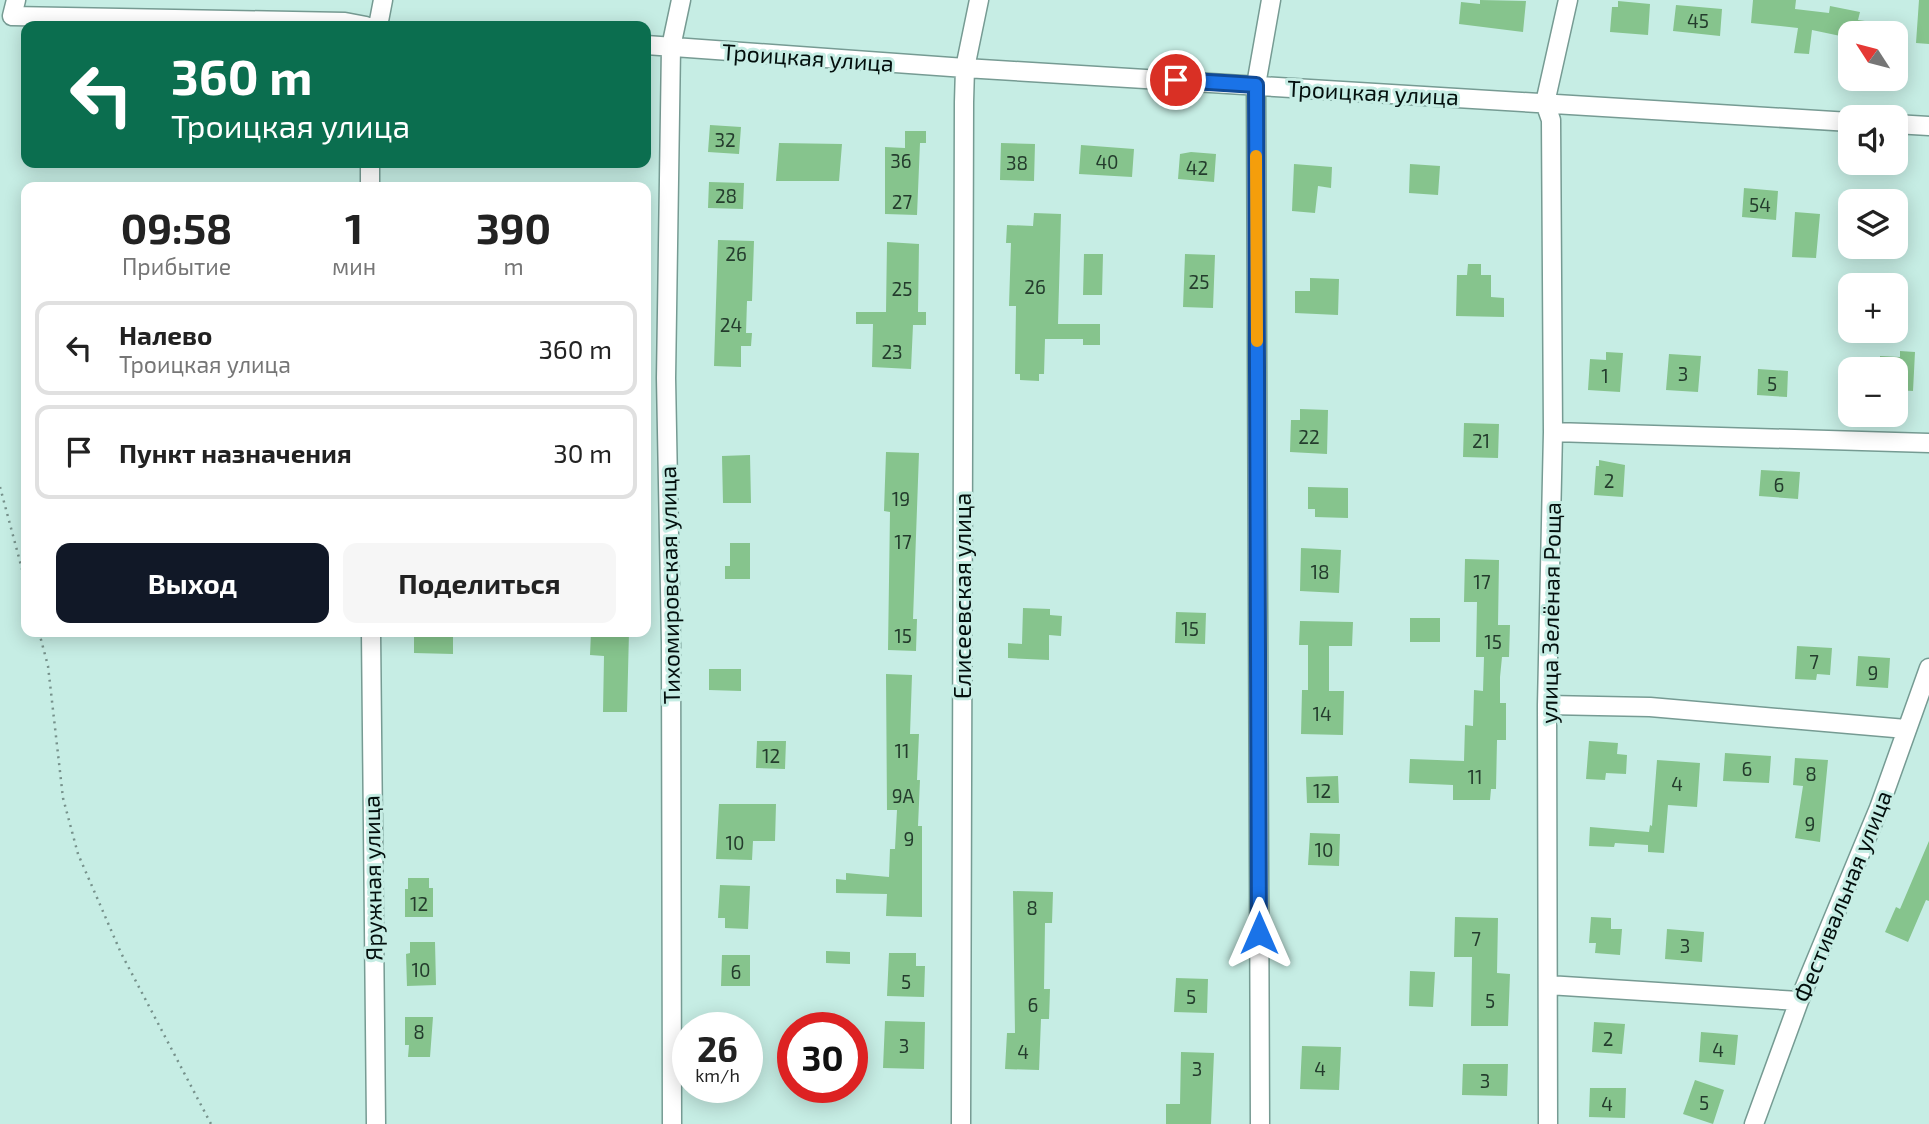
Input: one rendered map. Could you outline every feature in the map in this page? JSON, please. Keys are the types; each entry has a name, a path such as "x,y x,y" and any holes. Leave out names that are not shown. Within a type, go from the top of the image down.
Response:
{"street":[{"path":"379,21 383,0"},
{"name":"Тихомировская улица","path":"672,1124 671,643 666,378 671,47 681,0"},
{"name":"Елисеевская улица","path":"961,1124 965,68 979,0"},
{"path":"1260,1124 1256,85 1271,0"},
{"path":"1545,103 1568,0"},
{"path":"14,8 321,21"},
{"name":"Троицкая улица","path":"651,45 965,68 1838,121"},
{"name":"улица Зелёная Роща","path":"1545,103 1551,120 1553,432 1548,705 1548,1124"},
{"path":"1908,125 1929,126"},
{"path":"1553,432 1929,443"},
{"name":"Яружная улица","path":"371,637 369,739 376,1124"},
{"name":"Фестивальная улица","path":"1754,1124 1799,1001 1879,808 1929,668"},
{"path":"1548,705 1650,707 1906,729"},
{"path":"1548,985 1799,1001"}],"path":[{"path":"0,487 21,565"},
{"path":"40,637 48,666 63,798 78,854 121,953 211,1124"}],"building":[{"path":"1480,0 1526,1 1523,32 1459,24 1461,2 1480,4"},
{"path":"1753,0 1796,0 1795,9 1829,13 1830,6 1860,12 1858,20 1865,21 1838,21 1838,35 1812,30 1809,54 1794,53 1798,28 1751,23"},
{"path":"1919,0 1929,0 1929,44 1916,43"},
{"path":"1618,1 1650,4 1648,35 1610,32 1612,7 1618,7"},
{"path":"1676,5 1722,9 1720,36 1673,31"},
{"path":"710,125 741,127 739,154 708,152"},
{"path":"905,131 926,131 926,143 920,143 917,215 885,214 885,147 905,148"},
{"path":"779,143 842,144 839,181 776,181"},
{"path":"1001,143 1035,144 1034,181 1000,180"},
{"path":"1081,145 1134,149 1132,177 1079,174"},
{"path":"1180,154 1216,154 1214,182 1178,179"},
{"path":"1294,164 1332,167 1331,188 1318,186 1315,213 1292,211"},
{"path":"1410,164 1440,166 1438,195 1409,193"},
{"path":"709,182 744,183 743,209 708,208"},
{"path":"1744,188 1778,191 1776,220 1742,217"},
{"path":"1795,212 1820,214 1816,258 1792,257"},
{"path":"1034,213 1061,214 1058,324 1100,324 1100,345 1083,345 1083,339 1045,339 1044,374 1039,374 1039,381 1020,380 1020,374 1015,374 1016,306 1009,306 1011,243 1006,243 1007,225 1033,226"},
{"path":"718,240 754,241 752,301 747,301 746,333 752,333 751,346 741,346 741,367 714,366"},
{"path":"887,242 919,244 918,312 926,312 926,325 913,325 911,369 872,367 873,324 856,324 856,312 886,312"},
{"path":"1084,254 1103,254 1102,295 1083,295"},
{"path":"1185,254 1215,255 1213,308 1183,307"},
{"path":"1468,264 1481,264 1481,275 1491,275 1491,297 1504,298 1504,317 1456,316 1457,275 1467,275"},
{"path":"1310,278 1339,279 1338,315 1295,313 1295,291 1310,291"},
{"path":"1900,351 1915,352 1913,391 1908,391 1908,357 1900,357"},
{"path":"1606,352 1623,353 1620,392 1588,390 1590,359 1606,360"},
{"path":"1669,354 1701,356 1698,392 1666,390"},
{"path":"1758,369 1788,371 1787,397 1757,395"},
{"path":"1300,409 1328,410 1327,454 1290,452 1291,420 1300,420"},
{"path":"1464,423 1499,424 1498,458 1463,457"},
{"path":"886,452 919,453 913,619 917,619 916,651 888,650 890,512 884,511"},
{"path":"750,455 751,503 723,503 722,456"},
{"path":"1599,460 1625,465 1623,497 1594,495 1596,466 1599,466"},
{"path":"1761,470 1800,472 1798,499 1759,496"},
{"path":"1308,487 1348,488 1348,518 1315,517 1315,509 1308,509"},
{"path":"730,543 750,543 750,579 725,579 725,566 730,566"},
{"path":"1301,548 1341,550 1339,593 1300,591"},
{"path":"1465,559 1499,560 1498,625 1510,625 1509,657 1502,657 1500,677 1500,703 1506,703 1506,740 1497,740 1496,789 1491,789 1490,800 1453,800 1453,785 1409,783 1410,759 1464,761 1465,725 1473,726 1474,690 1483,691 1484,657 1476,657 1477,602 1464,602"},
{"path":"1023,608 1050,609 1050,615 1062,616 1061,636 1049,635 1049,660 1008,658 1008,643 1022,644"},
{"path":"1176,612 1206,613 1205,644 1175,643"},
{"path":"1410,618 1440,618 1440,642 1410,642"},
{"path":"1300,621 1353,622 1352,646 1329,646 1329,691 1344,691 1343,735 1301,734 1302,690 1308,690 1308,645 1299,645"},
{"path":"414,637 453,637 453,654 414,653"},
{"path":"591,637 629,637 627,712 603,712 604,656 590,655"},
{"path":"1797,646 1832,648 1830,675 1817,674 1816,680 1795,679"},
{"path":"1858,656 1890,658 1888,688 1856,686"},
{"path":"709,669 741,669 741,691 709,690"},
{"path":"886,674 912,675 910,734 919,734 917,780 920,780 918,826 922,826 922,917 886,916 887,894 836,893 836,879 846,880 846,873 889,877 890,849 895,849 897,810 887,810"},
{"path":"757,741 786,741 785,769 756,768"},
{"path":"1589,741 1618,743 1617,754 1627,755 1626,774 1606,773 1605,780 1586,779"},
{"path":"1725,753 1771,756 1769,783 1723,781"},
{"path":"1795,758 1828,760 1820,842 1795,838 1803,786 1793,785"},
{"path":"1657,760 1700,763 1697,807 1668,805 1664,853 1648,852 1648,845 1615,843 1614,847 1589,846 1590,827 1649,832 1650,825 1652,826"},
{"path":"1338,776 1339,803 1307,803 1306,777"},
{"path":"719,804 776,804 775,841 753,841 752,860 716,859"},
{"path":"1310,833 1340,834 1339,866 1308,865"},
{"path":"1929,841 1929,901 1926,900 1908,942 1885,932 1896,907 1900,909"},
{"path":"408,878 429,878 429,888 433,888 433,917 405,917 405,889 408,889"},
{"path":"720,885 750,886 748,929 725,928 725,918 718,918"},
{"path":"1013,891 1053,892 1052,923 1045,923 1044,989 1050,989 1049,1019 1041,1019 1039,1070 1005,1069 1007,1033 1015,1033"},
{"path":"1455,917 1498,918 1497,973 1510,974 1508,1026 1471,1026 1472,957 1454,957"},
{"path":"1591,917 1611,918 1611,929 1622,929 1620,955 1595,953 1596,943 1589,943"},
{"path":"1667,929 1704,932 1702,962 1665,959"},
{"path":"410,942 435,942 436,985 407,986 406,954 410,953"},
{"path":"826,951 850,952 850,964 826,963"},
{"path":"889,953 916,953 916,966 925,966 924,997 887,996"},
{"path":"722,955 750,955 750,986 721,986"},
{"path":"1410,971 1435,972 1433,1007 1409,1006"},
{"path":"1176,978 1208,979 1207,1013 1174,1012"},
{"path":"405,1017 433,1017 430,1057 408,1057"},
{"path":"885,1021 925,1022 924,1069 883,1068"},
{"path":"1594,1022 1625,1024 1622,1054 1592,1052"},
{"path":"1701,1032 1738,1035 1735,1065 1699,1062"},
{"path":"1302,1046 1341,1047 1339,1090 1300,1089"},
{"path":"1181,1052 1214,1053 1211,1124 1166,1124 1166,1104 1180,1104"},
{"path":"1463,1064 1508,1064 1507,1096 1462,1095"},
{"path":"1695,1080 1724,1090 1713,1124 1683,1114"},
{"path":"1590,1088 1626,1088 1625,1118 1589,1117"}],"slow traffic":[{"path":"1256,156 1257,341"}],"route":[{"path":"1176,80 1256,85 1259,933"}]}
